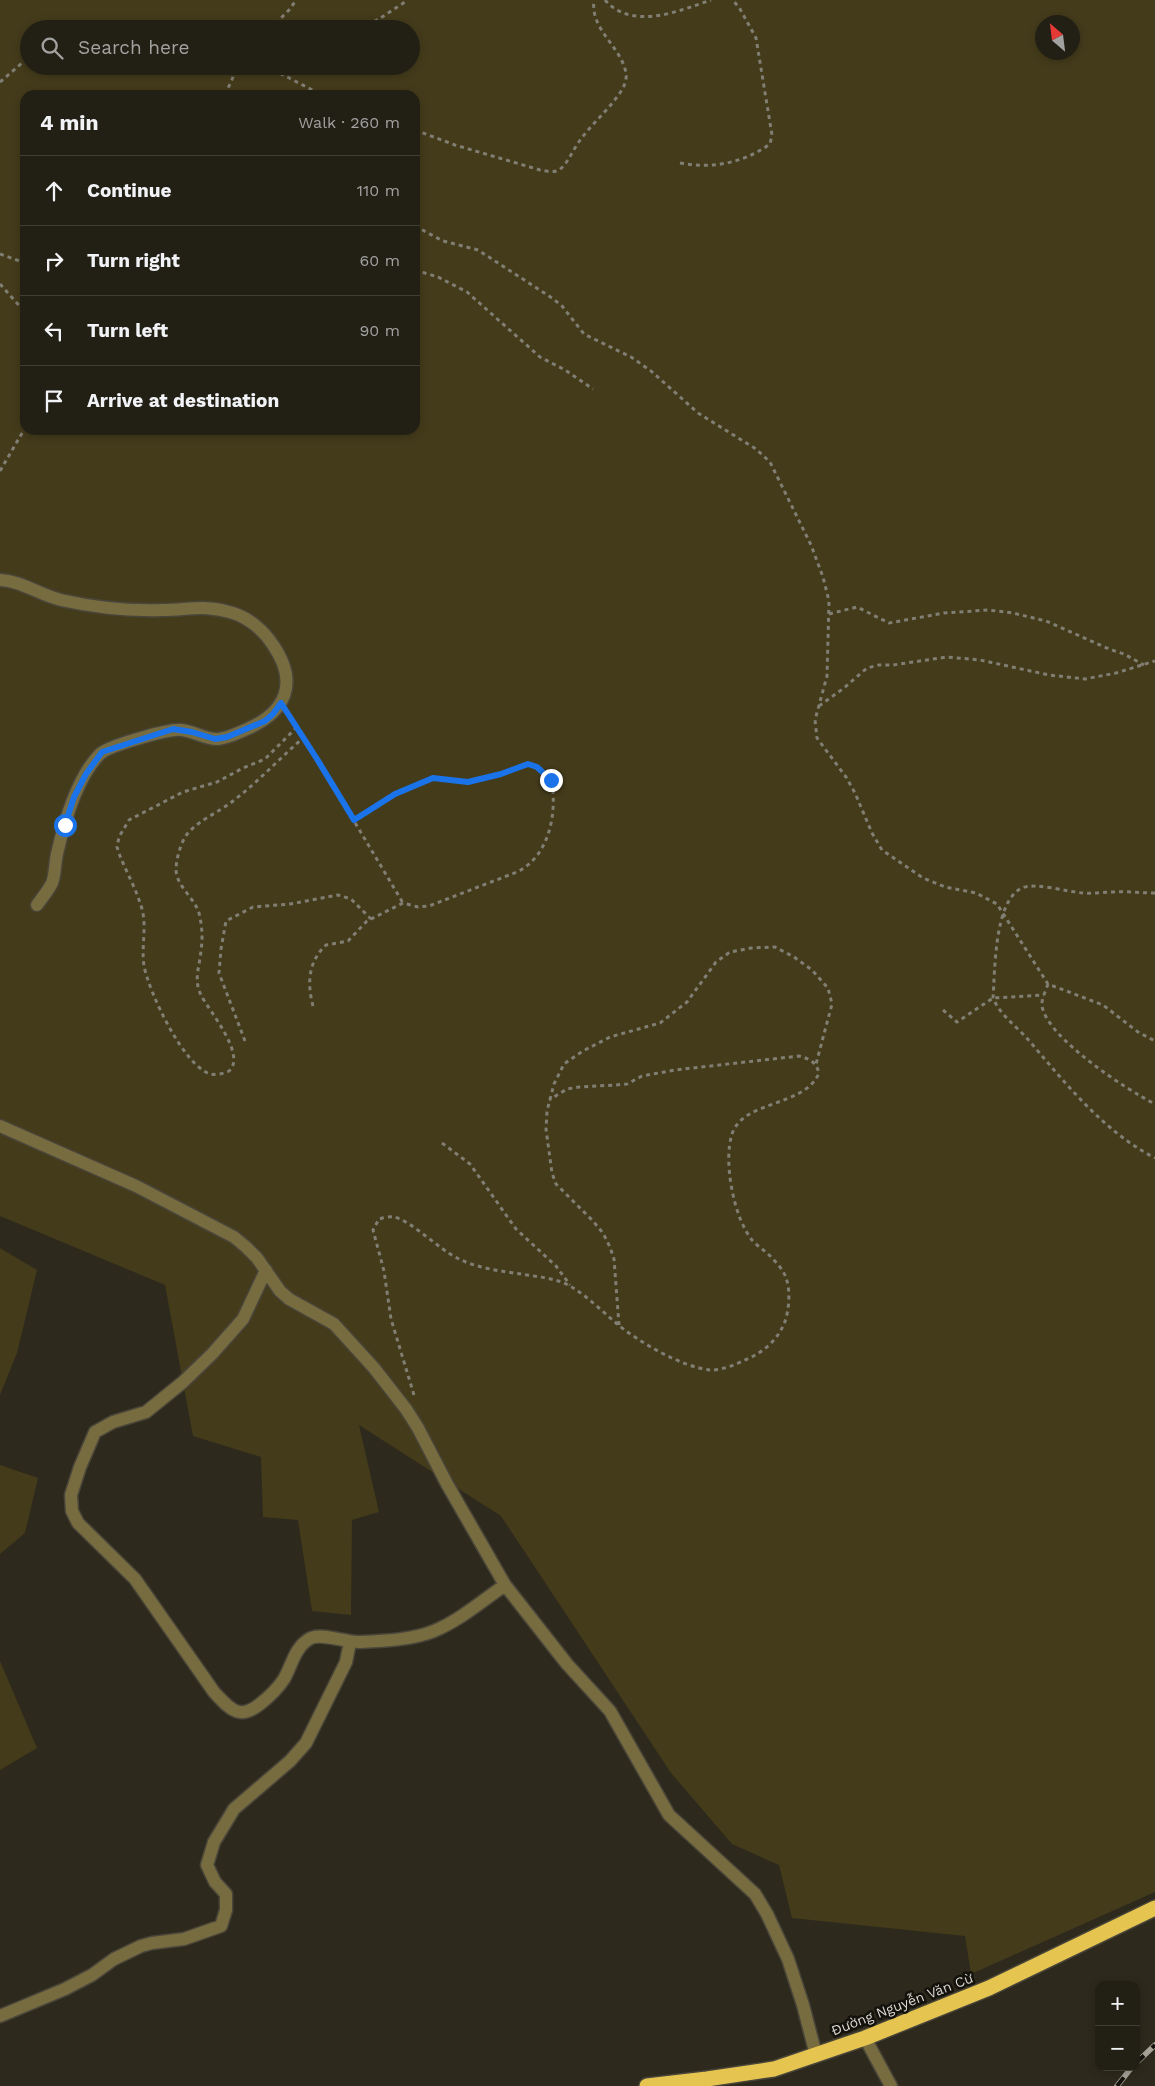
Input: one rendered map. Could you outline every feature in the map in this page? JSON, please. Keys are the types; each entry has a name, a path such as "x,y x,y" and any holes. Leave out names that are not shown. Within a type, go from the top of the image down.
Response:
{"highway":[{"name":"Đường Nguyễn Văn Cừ","path":"647,2086 774,2069 865,2038 989,1988 1154,1910"}],"street":[{"path":"0,580 15,582 60,600 82,604 155,610 184,607 208,608 237,614 262,631 280,656 287,680 286,690 281,703 273,714 265,721 227,737 215,739 173,729 117,746 99,754 74,797 58,848 53,880 37,905"},
{"path":"0,1126 136,1186 218,1228 246,1247 266,1270 280,1291 289,1299 334,1324 374,1368 406,1409 505,1585 567,1664 610,1711 669,1816 755,1894 775,1928 788,1959 816,2054"},
{"path":"266,1270 243,1319 212,1354 183,1382 146,1412 113,1422 95,1432 72,1490 71,1507 81,1527 135,1579 214,1692 237,1712 243,1714 250,1711 283,1680 296,1653 308,1640 324,1636 350,1642 400,1638 435,1630 460,1617 505,1585"},
{"path":"0,2016 64,1990 92,1975 114,1959 141,1946 184,1939 221,1926 226,1910 226,1894 215,1882 207,1865 214,1842 234,1809 285,1765 306,1743 346,1662 350,1642"},
{"path":"865,2038 891,2086"}],"path":[{"path":"279,20 296,0"},
{"path":"379,20 408,0"},
{"path":"420,132 455,145 540,170 552,172 560,169 566,163 581,138 624,86 626,74 622,63 596,20 593,9 594,0"},
{"path":"605,0 610,5 627,14 654,16 678,12 711,0"},
{"path":"680,163 715,166 738,161 759,152 770,144 772,135 756,38 733,0"},
{"path":"0,82 20,65"},
{"path":"227,90 234,75"},
{"path":"283,75 312,90"},
{"path":"420,229 443,241 478,250 552,298 562,306 584,334 631,357 651,371 698,413 756,449 770,462 811,545 829,601 826,676 815,720 817,738 855,793 872,833 882,850 923,878 945,887 988,898 998,904 1048,984 1103,1005 1138,1032 1155,1042"},
{"path":"0,254 20,261"},
{"path":"420,272 438,277 467,292 540,357 565,370 593,389"},
{"path":"0,284 20,306"},
{"path":"0,471 21,435"},
{"path":"829,614 857,607 889,623 944,613 988,610 1013,613 1046,621 1124,654 1144,665"},
{"path":"819,706 867,668 879,665 893,665 947,657 980,660 1049,675 1084,679 1155,661"},
{"path":"281,703 403,903"},
{"path":"297,727 265,758 212,784 183,792 129,820 121,830 118,840 120,856 142,911 144,926 143,959 151,989 166,1021 182,1046 195,1062 211,1074 229,1071 233,1066 234,1059 226,1037 197,985 202,945 201,924 195,903 177,876 178,858 183,842 189,833 237,797 303,738"},
{"path":"313,1006 309,975 319,952 328,944 342,943 350,940 371,918 403,903 418,907 429,906 528,866 544,842 552,823 553,793 551,780 537,767 528,764 501,774 468,782 433,778 395,794 354,820"},
{"path":"1155,893 1115,892 1084,894 1040,887 1023,887 1010,899 1004,912 998,941 993,998 1005,1016 1023,1034 1069,1089 1110,1127 1139,1149 1155,1158"},
{"path":"245,1041 219,973 226,921 253,907 290,904 338,894 351,899 371,918"},
{"path":"619,1326 614,1259 610,1247 598,1227 556,1184 552,1173 546,1129 549,1100 554,1084 564,1064 583,1051 610,1037 660,1023 687,1002 716,962 730,952 751,948 775,947 812,970 828,988 832,1004 816,1064"},
{"path":"1048,984 1041,1004 1045,1016 1059,1034 1095,1067 1139,1096 1155,1104"},
{"path":"943,1010 957,1022 993,998 1044,995"},
{"path":"442,1144 470,1164 516,1229 556,1266 570,1286 619,1326 672,1358 695,1368 713,1370 734,1365 758,1354 774,1341 784,1323 789,1298 786,1278 772,1258 752,1240 741,1223 731,1186 730,1155 732,1134 742,1120 748,1116 794,1096 816,1081 819,1073 816,1064 809,1058 799,1056 729,1062 642,1076 628,1084 567,1089 549,1100"},
{"path":"415,1399 391,1319 382,1263 373,1230 379,1219 394,1217 407,1223 444,1251 465,1262 495,1270 547,1278 570,1286"}],"shaded area":[{"path":"0,0 1155,0 1155,1892 971,1974 965,1936 792,1918 779,1865 732,1844 671,1773 501,1516 359,1425 379,1512 352,1520 351,1615 312,1611 298,1520 263,1517 261,1457 193,1436 165,1285 0,1216"},
{"path":"0,1248 37,1270 17,1353 0,1395"},
{"path":"0,1465 38,1478 25,1533 0,1554"},
{"path":"0,1661 37,1748 0,1770"}],"railway":[{"path":"1140,2059 1155,2045"},
{"path":"1117,2086 1129,2071"}],"route":[{"path":"65,825 74,797 86,774 102,752 173,729 215,739 227,737 265,721 281,703 354,820 395,794 433,778 468,782 508,772 528,764 537,767 551,780"}]}
